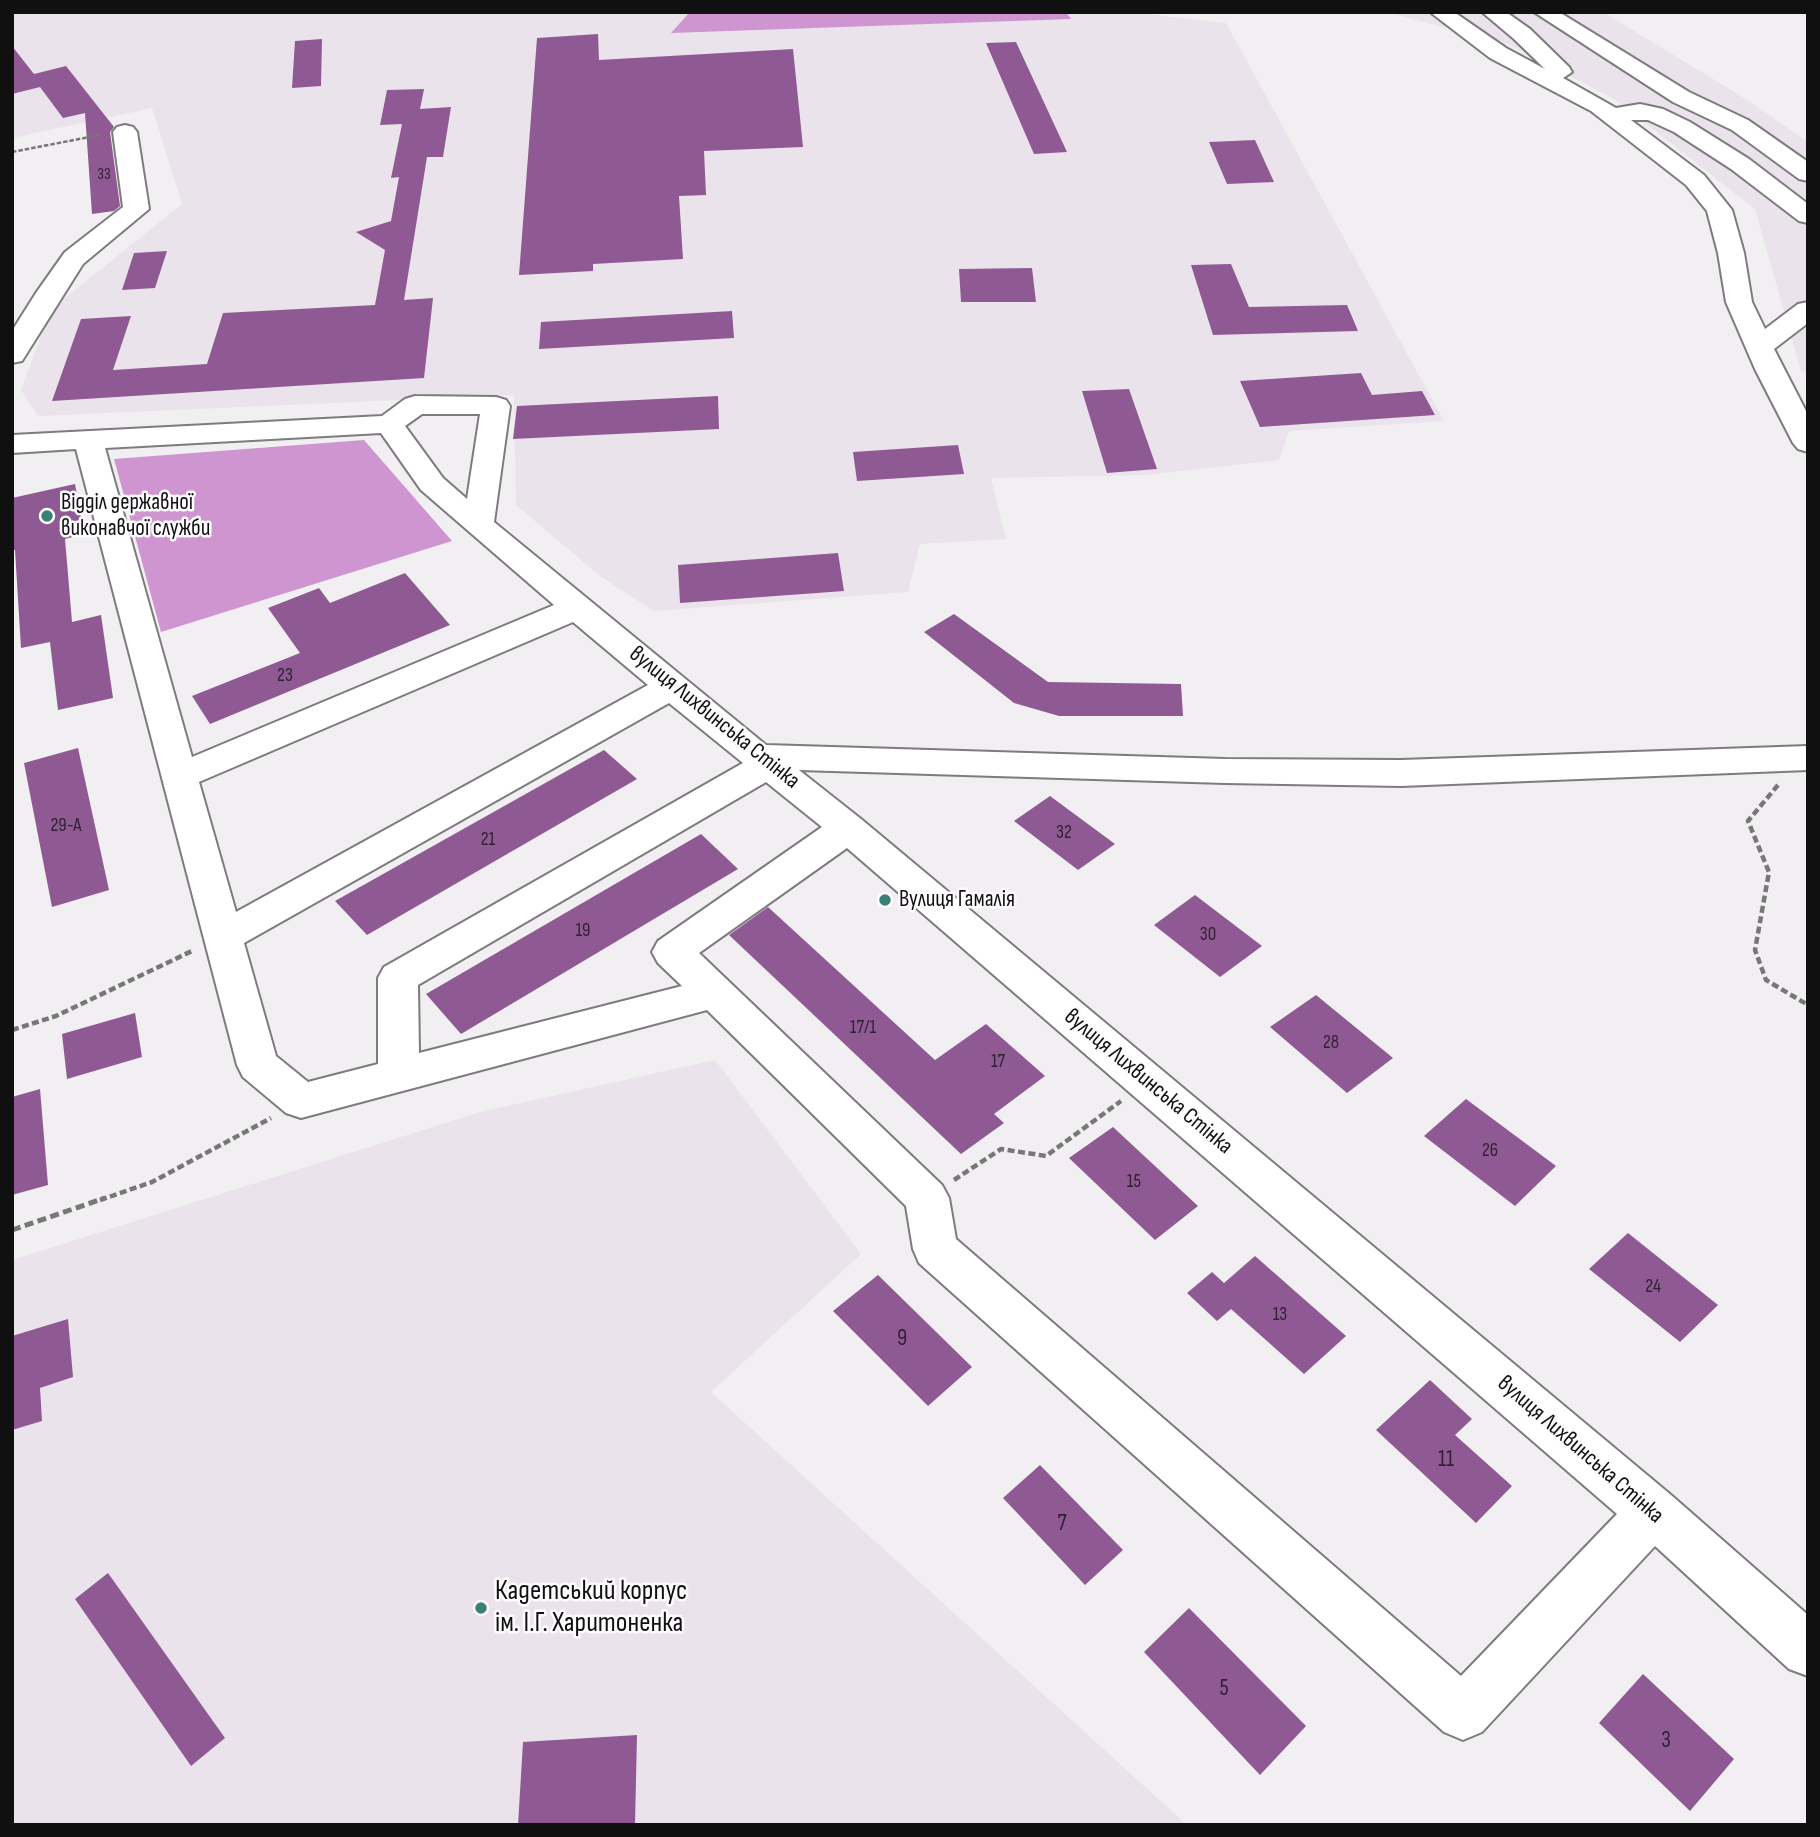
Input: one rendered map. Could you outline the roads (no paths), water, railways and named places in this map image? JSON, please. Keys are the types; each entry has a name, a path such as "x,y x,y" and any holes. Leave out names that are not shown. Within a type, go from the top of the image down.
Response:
{"street":[{"path":"1440,12 1498,53 1606,111 1655,114 1682,127 1740,164 1808,216"},
{"path":"1492,12 1522,34 1606,111 1695,180 1719,210 1731,253 1740,302 1769,369 1808,443"},
{"path":"1544,12 1681,97 1740,125 1808,174"},
{"path":"12,355 45,299 74,258 136,209 125,132"},
{"path":"1760,346 1804,317"},
{"path":"12,444 389,424 415,405 496,406 478,525"},
{"name":"вулиця Лихвинська Стінка","path":"389,424 432,484 478,525 674,685 709,718 766,760 848,828 1653,1512 1808,1650"},
{"path":"88,440 258,1065 301,1101 714,993"},
{"path":"180,776 579,607"},
{"path":"223,937 674,685"},
{"path":"399,1076 398,978 766,760 1387,773 1805,758"},
{"path":"848,828 672,952 927,1198 935,1249 1463,1713 1653,1512"}],"place":[{"name":"Відділ державної виконавчої служби","path":"47,516"},
{"name":"Вулиця Гамалія","path":"885,900"},
{"name":"Кадетський корпус ім. І.Г. Харитоненка","path":"481,1608"}]}
